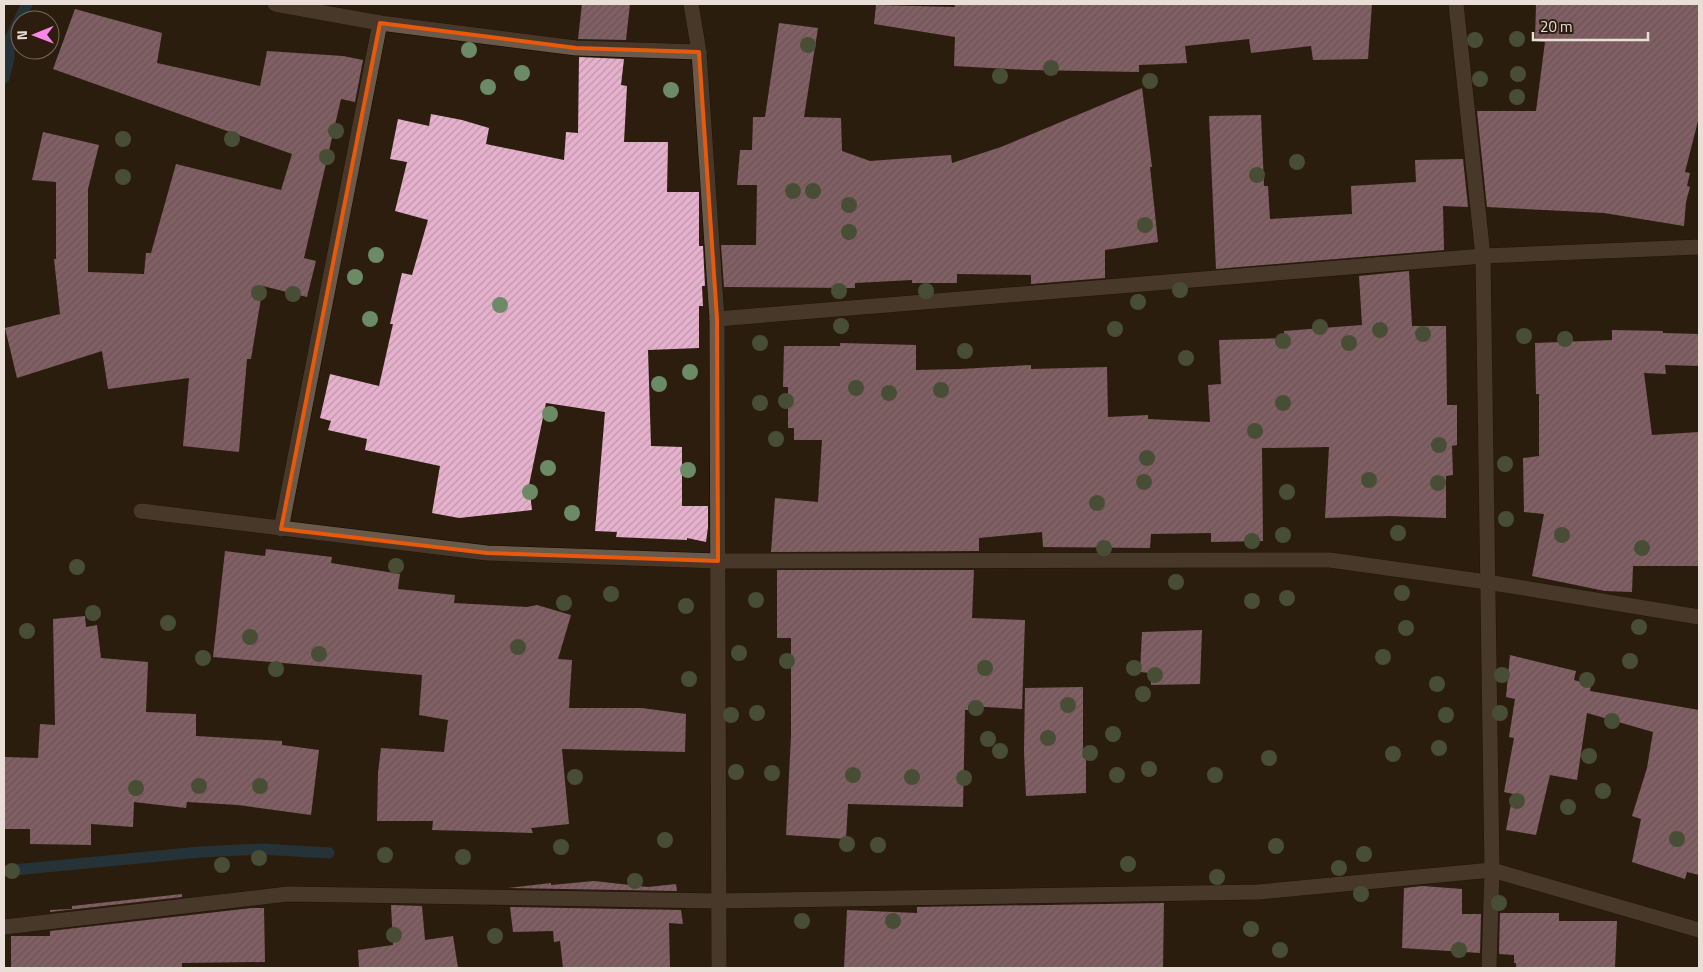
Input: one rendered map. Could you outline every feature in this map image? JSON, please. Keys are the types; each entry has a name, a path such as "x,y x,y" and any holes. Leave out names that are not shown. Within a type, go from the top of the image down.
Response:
{"street":[{"path":"275,4 380,22 576,48 699,52"},
{"path":"691,4 699,52 717,318 718,901 720,968"},
{"path":"1456,4 1484,256 1492,870 1489,968"},
{"path":"281,529 380,22"},
{"path":"717,318 1484,256 1699,247"},
{"path":"141,511 487,553 718,561 1330,560 1487,582 1699,617"},
{"path":"4,926 288,894 718,901 1258,892 1492,870 1699,930"}],"highlighted area":[{"path":"380,23 576,48 699,52 717,319 718,561 487,553 281,529"}],"building":[{"path":"582,4 630,4 626,40 578,39"},
{"path":"954,4 1372,4 1368,59 1313,60 1311,46 1251,53 1249,39 1185,46 1187,63 1139,65 1139,72 1029,70 954,66 955,37 874,24 876,5 955,7"},
{"path":"1536,4 1699,4 1699,117 1685,172 1690,173 1687,186 1690,187 1686,202 1684,226 1604,213 1487,207 1477,111 1536,111 1545,42 1535,41"},
{"path":"75,9 162,33 157,63 260,86 267,51 343,56 363,60 355,102 341,99 304,258 316,261 307,297 263,286 251,359 247,359 239,452 183,446 189,378 108,389 102,351 17,378 5,328 60,314 54,259 56,259 56,182 32,180 43,132 99,145 88,189 88,272 144,274 146,253 151,253 176,164 281,190 292,154 53,69 56,60 60,60 60,50"},
{"path":"779,23 818,28 804,117 841,118 842,151 870,161 951,155 952,163 1001,147 1142,88 1152,167 1150,167 1158,242 1105,250 1105,278 1031,284 1031,275 957,274 957,283 912,283 912,280 855,283 855,288 724,287 721,245 756,245 757,185 737,185 740,150 752,150 753,117 765,117"},
{"path":"579,57 624,59 621,85 627,86 624,142 668,142 667,192 699,192 699,246 703,246 705,286 702,286 703,306 699,306 699,348 648,350 651,446 682,447 682,506 708,506 706,542 687,538 687,540 616,537 617,532 595,531 605,412 546,403 529,485 532,510 459,518 432,513 440,466 365,450 367,439 328,430 331,421 320,418 330,374 379,386 393,324 390,324 402,273 412,275 428,220 395,211 407,162 390,159 398,119 429,126 431,114 462,120 489,128 486,144 564,160 566,132 578,133"},
{"path":"1261,115 1264,186 1268,186 1270,219 1352,214 1351,186 1416,182 1415,160 1463,159 1468,207 1443,206 1444,250 1216,269 1209,116"},
{"path":"1409,271 1412,326 1446,326 1447,405 1457,405 1457,445 1452,446 1453,475 1446,476 1446,518 1389,516 1325,518 1329,447 1262,448 1263,541 1211,542 1211,533 1151,534 1150,548 1043,547 1042,532 979,538 979,551 771,552 775,498 818,502 822,440 794,440 794,428 788,428 788,387 783,387 784,346 840,346 840,343 916,345 916,370 1031,365 1031,369 1107,367 1108,417 1148,415 1148,419 1210,422 1208,385 1221,384 1219,340 1285,338 1284,331 1362,325 1359,276"},
{"path":"1612,330 1699,334 1699,366 1665,365 1666,374 1644,373 1652,435 1699,432 1699,566 1633,566 1632,592 1605,591 1532,576 1544,514 1524,512 1523,458 1539,456 1539,394 1536,394 1535,343 1612,340"},
{"path":"266,549 332,557 331,563 400,574 398,589 455,595 454,603 527,607 537,605 571,615 558,659 572,660 569,708 642,708 686,714 685,752 562,749 569,824 531,828 533,833 432,830 433,821 377,821 378,773 381,748 444,752 448,720 419,715 422,675 213,657 225,551 265,556"},
{"path":"777,570 974,570 972,618 1025,620 1022,709 968,706 968,710 965,710 963,807 848,804 846,839 786,835 791,736 791,638 777,638"},
{"path":"85,616 86,627 97,625 101,658 148,662 146,712 196,714 196,736 282,741 282,745 319,750 311,815 238,805 187,802 186,808 134,802 133,827 91,824 91,845 30,844 30,829 4,829 5,757 38,758 40,724 55,725 53,619"},
{"path":"1202,630 1200,684 1151,685 1151,673 1140,672 1142,632"},
{"path":"1510,655 1576,671 1574,680 1591,685 1590,691 1699,710 1699,875 1687,872 1685,879 1632,862 1641,819 1632,816 1647,768 1653,732 1587,713 1577,780 1550,775 1536,835 1506,830 1513,794 1504,792 1514,738 1509,737 1515,699 1506,697"},
{"path":"1083,687 1083,758 1086,758 1086,793 1026,796 1024,752 1025,688"},
{"path":"594,881 648,887 676,884 677,891 507,888 551,883 551,885"},
{"path":"1423,886 1462,889 1462,914 1481,914 1480,953 1402,948 1404,888"},
{"path":"182,894 182,897 50,912 50,910 72,909 72,906"},
{"path":"1164,903 1163,968 844,968 847,910 917,913 917,907"},
{"path":"391,905 422,906 425,940 453,936 458,968 359,968 358,950 393,945"},
{"path":"510,907 681,910 683,924 669,923 670,968 563,968 560,941 554,942 553,931 513,932"},
{"path":"264,908 265,962 182,963 182,968 11,968 11,936 50,936 50,931"},
{"path":"1500,913 1559,913 1559,921 1617,921 1615,968 1516,968 1514,955 1499,954"}],"waterway":[{"path":"4,78 9,58 9,41 27,4"},
{"path":"4,871 200,852 262,849 329,853"}]}
